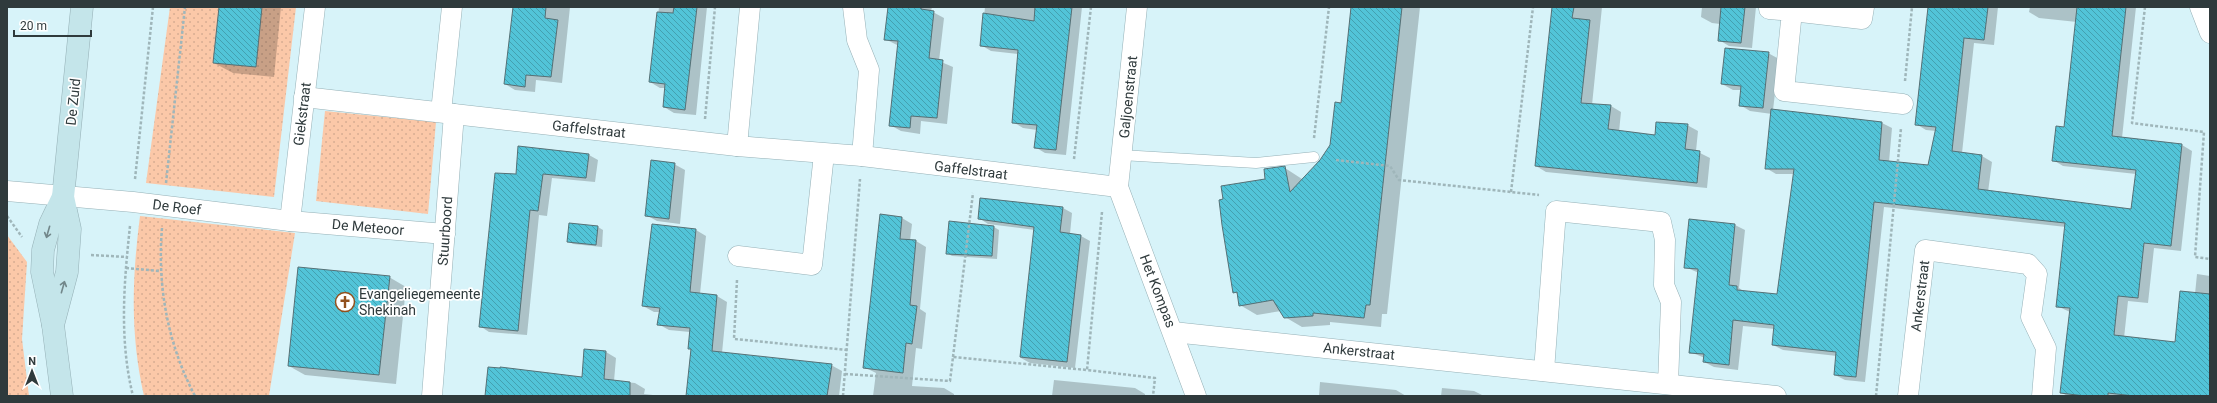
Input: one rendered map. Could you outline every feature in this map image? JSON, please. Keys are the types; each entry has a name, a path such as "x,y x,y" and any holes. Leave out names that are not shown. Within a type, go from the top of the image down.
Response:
{"street":[{"name":"De Zuid","path":"62,396 53,325 67,272 70,229 63,197 82,7"},
{"name":"Giekstraat","path":"290,221 315,7"},
{"path":"448,113 452,7"},
{"path":"737,146 750,7"},
{"path":"853,7 857,40 869,70 862,156"},
{"name":"Galjoenstraat","path":"1111,186 1121,155 1138,7"},
{"path":"1769,7 1769,9 1862,19 1864,7"},
{"path":"2200,7 2210,33"},
{"path":"1792,11 1784,91 1903,104"},
{"name":"Gaffelstraat","path":"304,97 737,146 862,156 1111,186"},
{"name":"Stuurboord","path":"432,396 445,234 448,113"},
{"path":"738,256 812,264 824,154"},
{"name":"Het Kompas","path":"1111,186 1173,332 1196,396"},
{"path":"7,191 63,197"},
{"name":"De Roef","path":"63,197 133,202 290,221"},
{"path":"1544,371 1556,211 1661,222 1665,240 1664,285 1671,302 1668,384"},
{"name":"De Meteoor","path":"290,221 445,234"},
{"name":"Ankerstraat","path":"1908,396 1925,250 2028,264 2037,274 2031,317 2046,348 2042,396"},
{"name":"Ankerstraat","path":"1173,332 1544,371 1630,388 1668,384 1776,396"}],"lane":[{"path":"1121,155 1256,163 1314,158"}],"path":[{"path":"703,142 715,7"},
{"path":"1071,182 1091,7"},
{"path":"1314,158 1329,7"},
{"path":"1511,192 1533,7"},
{"path":"1876,396 1912,7"},
{"path":"2145,7 2132,123 2204,132 2195,257 2210,258"},
{"path":"843,396 862,156"},
{"path":"1336,160 1390,166 1399,180 1542,196 1556,211"},
{"path":"845,374 950,381 975,170"},
{"path":"1087,370 1111,186"},
{"path":"738,256 734,339 847,350"},
{"path":"126,268 160,270"},
{"path":"953,357 1155,378 1153,396"}],"shaded area":[{"path":"170,7 296,7 274,197 146,183"},
{"path":"325,111 436,122 428,214 316,201"},
{"path":"140,216 295,233 269,396 144,396 139,373 134,329 135,262"},
{"path":"7,235 27,262 22,339 29,396 7,396"}],"building":[{"path":"219,7 262,7 256,67 213,63"},
{"path":"513,7 546,7 545,18 558,20 551,77 526,75 525,87 504,84"},
{"path":"674,7 697,7 685,110 663,107 665,84 649,82 657,12 673,13"},
{"path":"888,7 921,7 921,9 934,11 929,58 943,60 937,118 911,116 910,128 889,126 898,41 884,40"},
{"path":"1035,7 1072,7 1056,150 1034,148 1037,125 1012,123 1018,50 980,46 983,13 1034,21"},
{"path":"1351,7 1402,7 1370,305 1366,305 1364,318 1313,313 1313,316 1284,318 1273,300 1239,306 1237,292 1233,293 1222,225 1219,200 1223,199 1221,186 1265,179 1264,169 1285,166 1290,192 1320,160 1330,145 1335,102 1341,103"},
{"path":"1552,7 1574,7 1572,18 1590,20 1581,103 1611,105 1608,129 1655,135 1656,122 1688,124 1685,149 1700,151 1697,183 1535,166"},
{"path":"1721,7 1745,7 1741,43 1718,41"},
{"path":"1928,7 1988,7 1984,40 1964,38 1952,151 1982,155 1978,189 2131,209 2136,170 2052,161 2056,126 2064,127 2077,7 2126,7 2112,136 2182,144 2171,246 2144,243 2138,298 2118,296 2114,335 2175,342 2180,291 2210,294 2210,396 2134,396 2108,393 2108,396 2085,396 2060,393 2070,308 2056,307 2065,223 1874,202 1856,377 1834,375 1836,352 1772,345 1774,325 1733,320 1729,365 1703,362 1704,354 1689,353 1698,269 1684,268 1689,219 1735,224 1729,285 1737,286 1737,290 1777,294 1794,169 1765,169 1771,109 1882,122 1879,160 1928,165 1936,127 1915,125"},
{"path":"1725,48 1769,52 1763,108 1739,106 1741,86 1721,84"},
{"path":"518,146 589,154 586,178 543,174 538,211 530,210 518,331 479,327 495,173 516,174"},
{"path":"651,160 675,163 669,219 645,216"},
{"path":"980,198 1063,207 1060,232 1081,235 1067,362 1020,357 1034,227 978,219"},
{"path":"880,214 902,217 900,239 916,240 910,305 917,306 912,344 906,343 903,373 863,368"},
{"path":"949,221 994,226 992,256 946,254"},
{"path":"569,223 598,226 596,245 567,242"},
{"path":"652,224 696,229 690,292 717,295 712,351 832,364 827,396 686,396 691,349 688,349 690,328 657,325 660,308 642,306"},
{"path":"298,267 390,276 379,375 288,366"},
{"path":"584,349 606,351 604,379 630,382 630,396 485,396 488,367 500,367 582,377"}],"place":[{"name":"Evangeliegemeente Shekinah","path":"345,302"}]}
